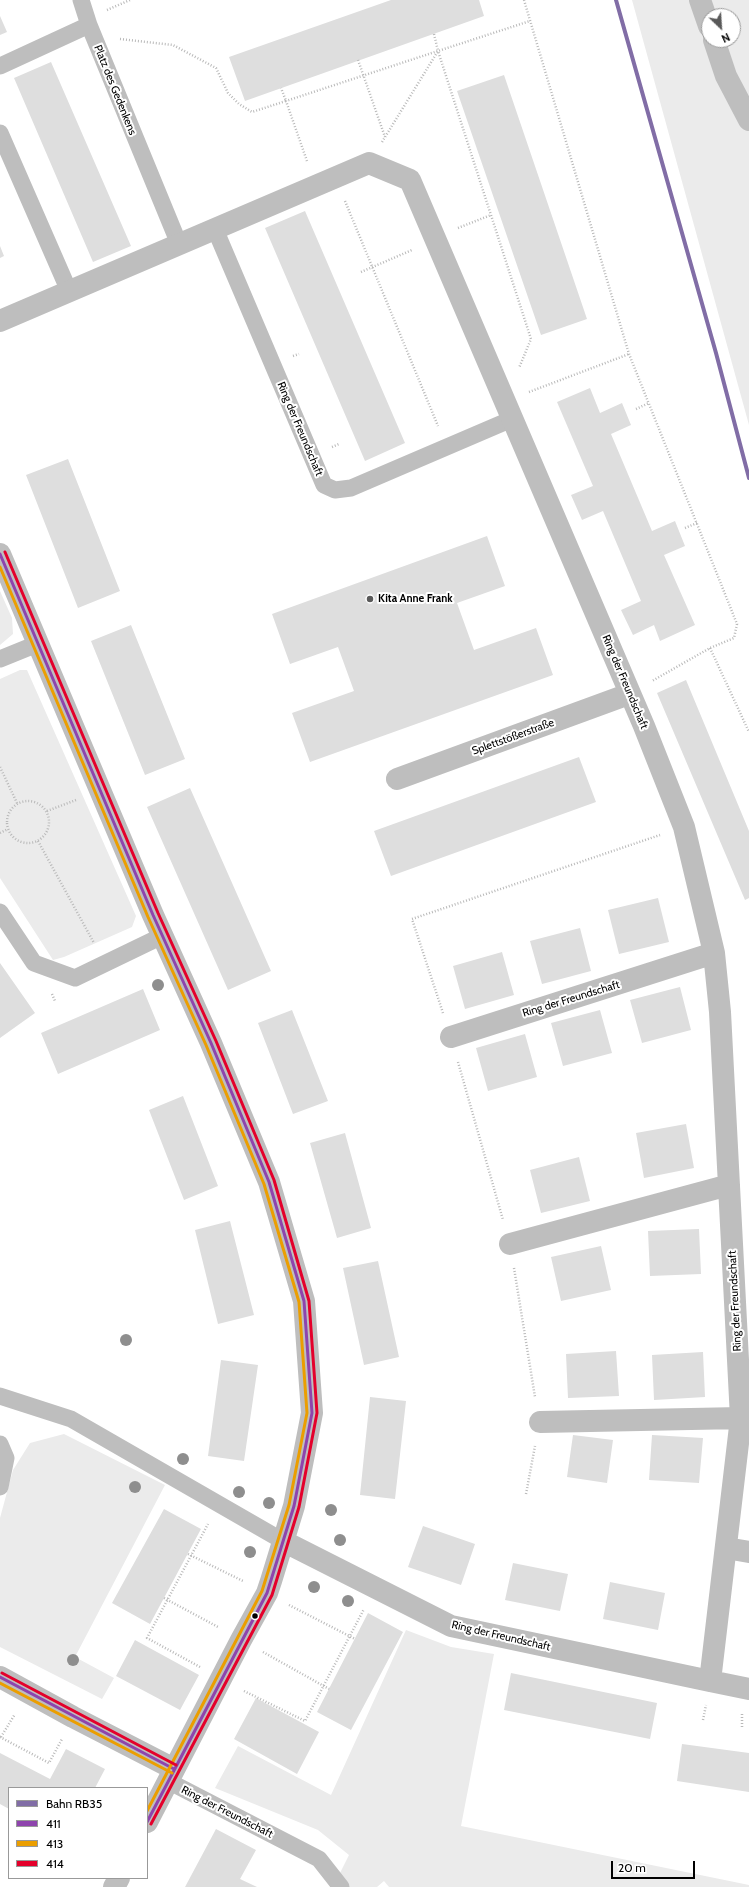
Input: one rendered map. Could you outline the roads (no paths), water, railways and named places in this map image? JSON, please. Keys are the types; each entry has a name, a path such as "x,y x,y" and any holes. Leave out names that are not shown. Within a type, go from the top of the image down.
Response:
{"street":[{"path":"717,48 726,76 749,120"},
{"name":"Ring der Freundschaft","path":"215,229 369,163 410,180 644,726 684,827 714,953 720,1012 729,1185 740,1210 741,1418 710,1681"},
{"path":"0,321 215,229"},
{"path":"0,554 162,936 211,1042 269,1182 304,1301 312,1413 294,1506 267,1593 241,1640 148,1820"},
{"name":"Splettstößerstraße","path":"397,779 629,694"},
{"name":"Ring der Freundschaft","path":"451,1037 714,953"},
{"path":"510,1244 729,1185"},
{"path":"540,1422 741,1418"},
{"name":"Ring der Freundschaft","path":"283,1541 451,1626 749,1688"},
{"path":"726,1548 749,1552"},
{"name":"Ring der Freundschaft","path":"0,1677 73,1717 171,1775"}],"lane":[{"name":"Platz des Gedenkens","path":"81,0 96,45 179,244"},
{"path":"0,66 89,25"},
{"path":"0,133 70,291"},
{"name":"Ring der Freundschaft","path":"215,229 324,485 335,490 351,488 447,446 508,410"},
{"path":"0,659 37,644"},
{"path":"0,912 34,962 75,978 162,936"},
{"path":"0,1396 71,1419 283,1541"},
{"path":"0,1444 6,1458 0,1487"},
{"name":"Ring der Freundschaft","path":"171,1775 319,1859 341,1887"}],"rail line":[{"name":"RB35","path":"616,0 716,353 749,478"}],"place":[{"name":"Kita Anne Frank","path":"370,599"}]}
